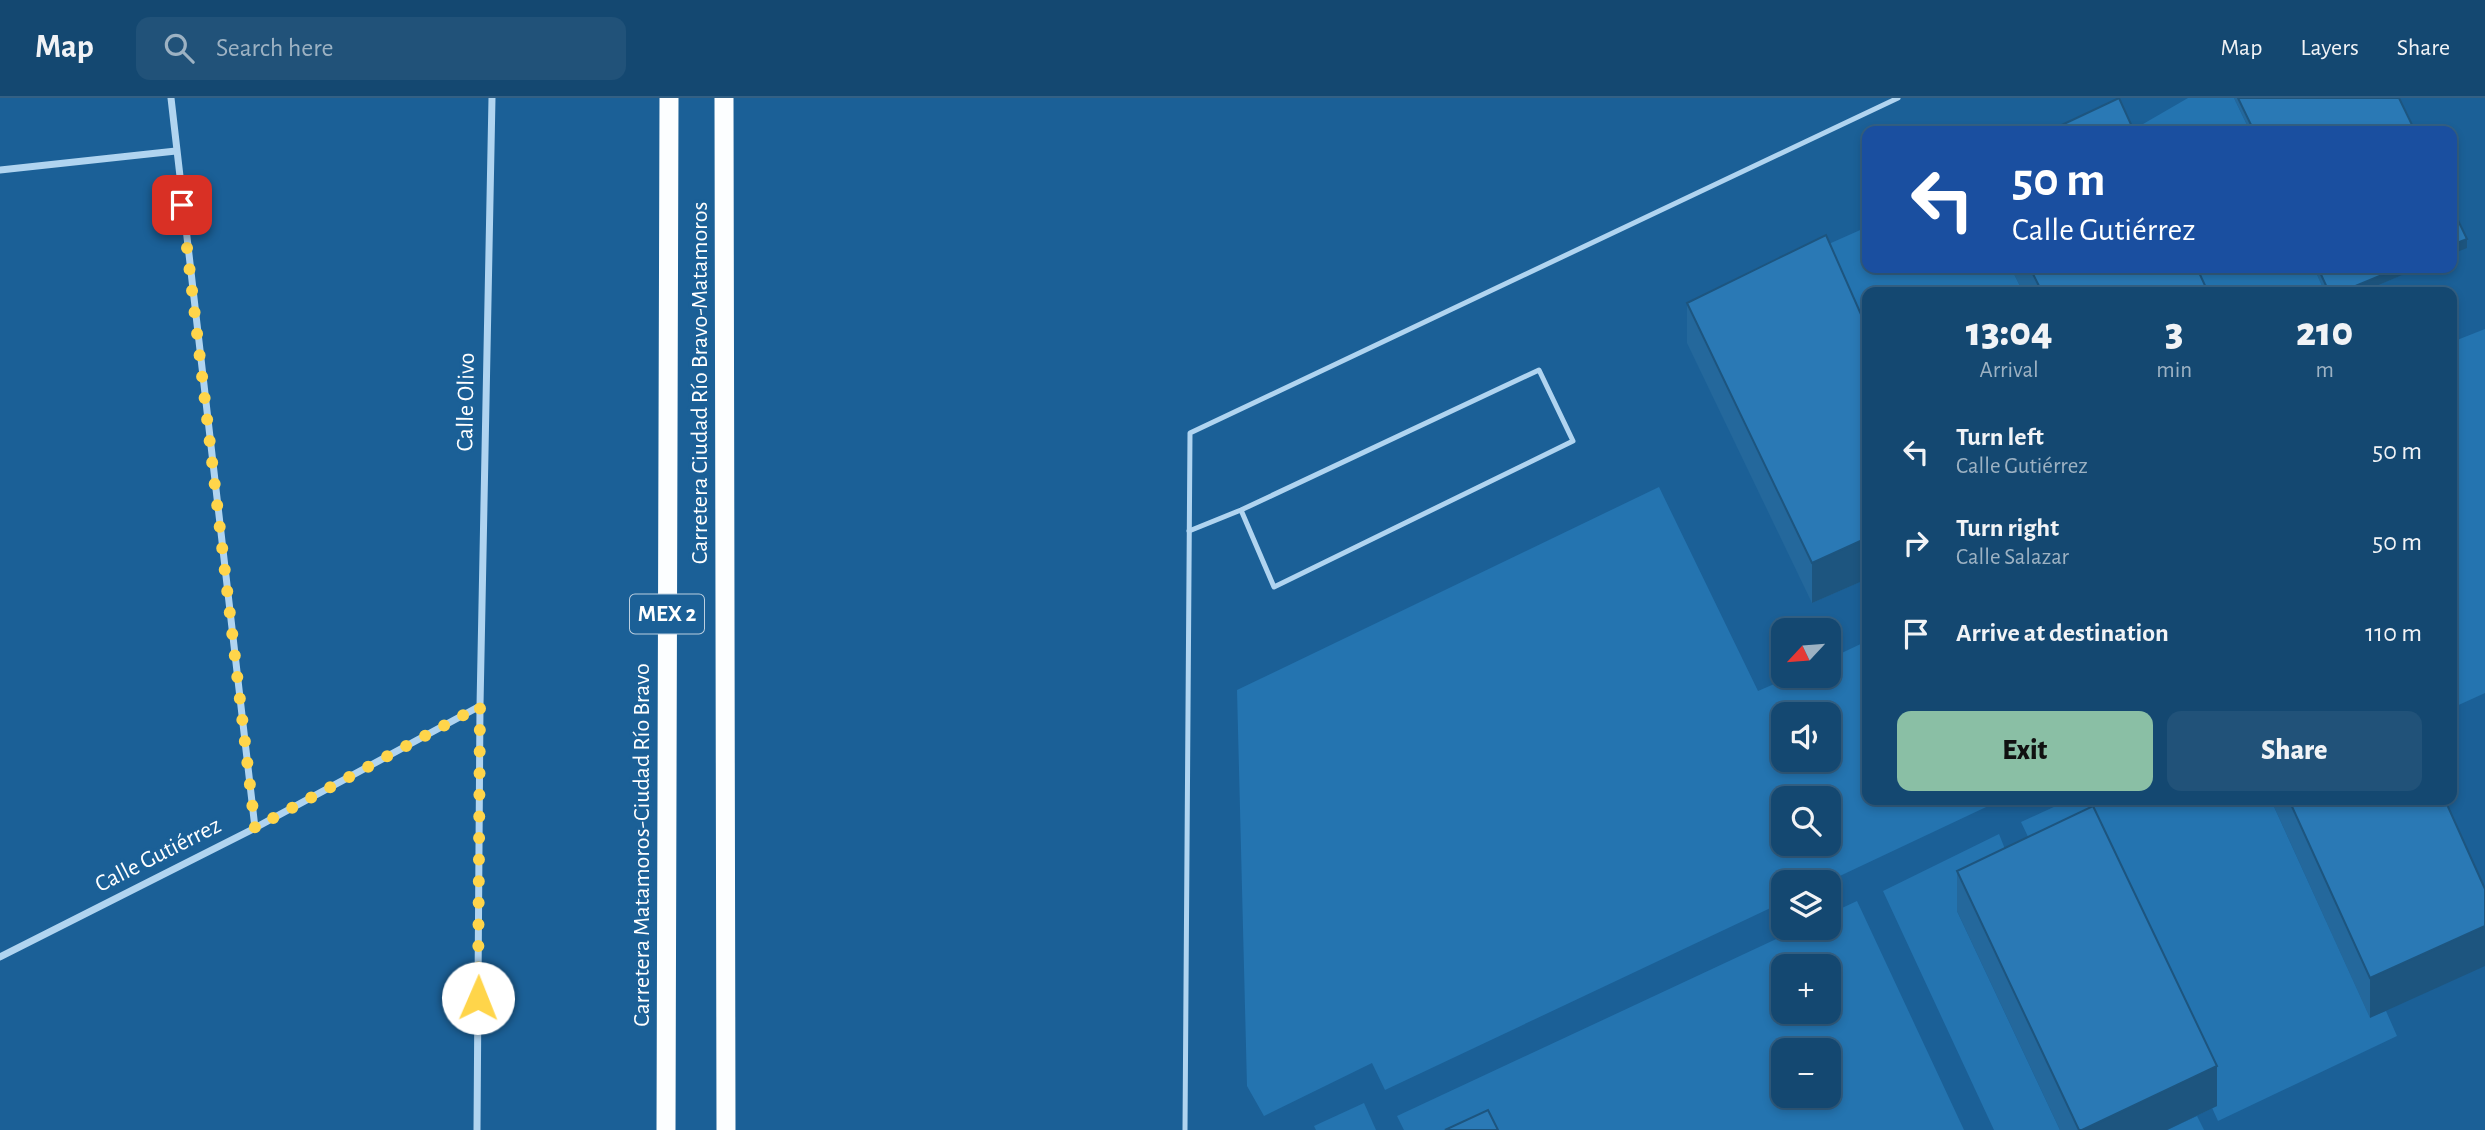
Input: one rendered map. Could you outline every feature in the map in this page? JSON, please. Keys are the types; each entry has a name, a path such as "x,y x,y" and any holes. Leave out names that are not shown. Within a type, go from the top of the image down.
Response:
{"highway":[{"name":"Carretera Matamoros-Ciudad Río Bravo","path":"666,1130 669,98"},
{"name":"Carretera Ciudad Río Bravo-Matamoros","path":"724,98 726,1130"},
{"path":"666,976 678,1130"}],"street":[{"path":"171,98 255,828"},
{"name":"Calle Olivo","path":"477,1130 480,706 492,98"},
{"path":"0,170 176,151"},
{"name":"Calle Gutiérrez","path":"0,957 255,828 480,706"}],"lane":[{"path":"1185,1130 1190,433 1898,98"},
{"path":"1189,531 1241,510 1539,370 1573,441 1274,587 1241,510"}],"shaded area":[{"path":"2188,98 2234,98 2248,126 2140,126"},
{"path":"1862,229 1862,273 2014,273 2020,287 1862,287 1862,358 1813,251"},
{"path":"2180,273 2316,273 2323,287 2188,287"},
{"path":"2485,329 2485,693 2457,706 2457,340"},
{"path":"1659,487 1758,691 1771,685 1771,688 1841,688 1841,653 1862,643 1862,805 1990,805 1841,875 1841,870 1771,870 1771,908 1385,1090 1372,1063 1264,1116 1247,1086 1237,690"},
{"path":"2058,805 2273,805 2370,1017 2386,1011 2397,1036 2218,1121 2094,847 2044,870 2021,822"},
{"path":"1999,834 2018,882 1957,911 2060,1130 1994,1130 1883,891"},
{"path":"1857,901 1964,1130 1404,1130 1397,1116 1774,940 1841,940 1841,908"},
{"path":"1364,1103 1376,1130 1316,1130 1314,1126"},
{"path":"2197,1116 2204,1130 2167,1130"}],"building":[{"path":"2119,98 2132,126 2060,126"},
{"path":"2238,98 2399,98 2413,126 2252,126"},
{"path":"2457,218 2467,239 2457,243"},
{"path":"1826,235 1862,317 1862,540 1812,563 1687,303"},
{"path":"2032,273 2199,273 2206,287 2040,287"},
{"path":"2320,273 2387,273 2353,287 2327,287"},
{"path":"2291,805 2447,805 2485,889 2485,926 2370,978"},
{"path":"2093,806 2217,1066 2079,1130 1957,871"},
{"path":"1488,1110 1498,1130 1445,1130"}],"route":[{"path":"182,205 255,828 480,706 478,998"}]}
